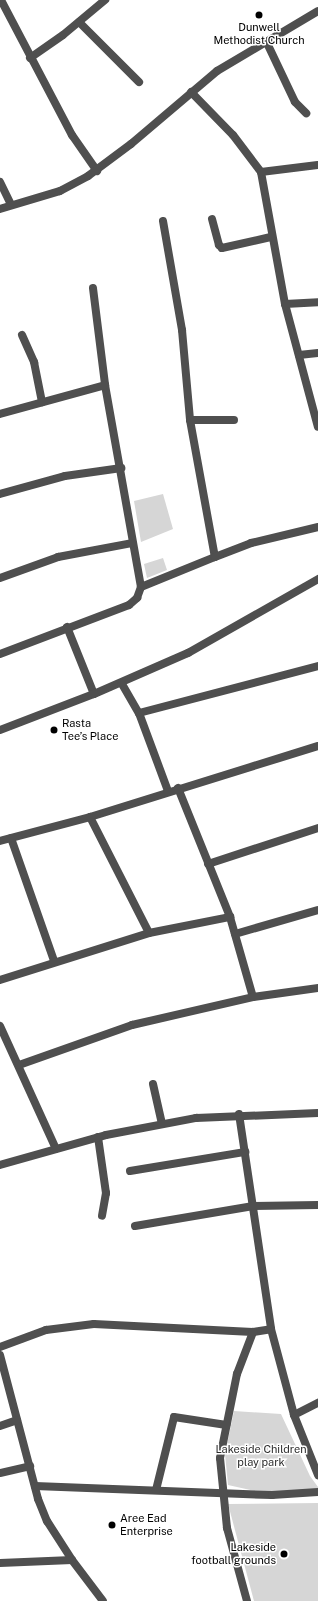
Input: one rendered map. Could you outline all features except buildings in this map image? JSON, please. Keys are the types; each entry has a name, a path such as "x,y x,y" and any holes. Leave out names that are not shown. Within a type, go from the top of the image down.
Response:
{"street":[{"path":"1,0 30,58 72,134 97,171"},
{"path":"30,58 79,22 105,0"},
{"path":"0,209 60,191 97,171 191,92 236,58 267,43 318,11"},
{"path":"79,22 138,82"},
{"path":"267,43 295,102 306,113"},
{"path":"191,92 233,135 261,172 285,304 318,427"},
{"path":"261,172 318,165"},
{"path":"0,182 11,205"},
{"path":"212,219 219,245 222,248 272,237"},
{"path":"163,221 182,330 190,420 215,557"},
{"path":"0,654 129,605 136,598 141,587 105,385 93,288"},
{"path":"285,304 318,302"},
{"path":"22,335 34,362 42,402"},
{"path":"299,355 318,354"},
{"path":"0,414 105,385"},
{"path":"190,420 234,420"},
{"path":"0,494 65,476 120,468"},
{"path":"141,587 250,543 318,527"},
{"path":"0,578 58,557 132,543"},
{"path":"0,730 122,684 188,653 318,579"},
{"path":"68,627 94,694"},
{"path":"139,713 318,666"},
{"path":"122,684 139,713 168,791"},
{"path":"0,841 90,817 168,791 318,746"},
{"path":"178,788 230,917 253,997"},
{"path":"90,817 149,932"},
{"path":"208,864 318,828"},
{"path":"11,838 54,961"},
{"path":"235,934 318,910"},
{"path":"0,980 54,961 149,932 230,917"},
{"path":"19,1065 132,1025 253,997 318,988"},
{"path":"0,1026 56,1149"},
{"path":"153,1084 162,1124"},
{"path":"0,1165 98,1137 196,1118 239,1114 318,1113"},
{"path":"239,1114 270,1329 294,1415 318,1475"},
{"path":"98,1137 106,1193 102,1216"},
{"path":"130,1171 245,1152"},
{"path":"135,1226 253,1206 318,1205"},
{"path":"0,1347 46,1330 94,1324 253,1332 270,1329"},
{"path":"247,1601 227,1528 222,1492 220,1458 237,1374 253,1332"},
{"path":"0,1354 35,1486 47,1521 72,1560 103,1601"},
{"path":"294,1415 318,1403"},
{"path":"294,1415 318,1407"},
{"path":"156,1490 174,1417 226,1425"},
{"path":"0,1426 18,1420"},
{"path":"0,1473 30,1466"},
{"path":"35,1486 272,1495 318,1492"},
{"path":"0,1564 72,1560"}],"green space":[{"path":"163,494 173,529 141,542 134,501"},
{"path":"163,558 167,570 147,578 144,564"},
{"name":"Lakeside Children play park","path":"234,1411 281,1414 310,1476 318,1487 318,1492 272,1495 228,1485 225,1454"},
{"path":"318,1503 318,1601 254,1601 228,1504"}],"place":[{"name":"Dunwell Methodist Church","path":"259,15"},
{"name":"Rasta Tee’s Place","path":"54,730"},
{"name":"Aree Ead Enterprise","path":"112,1525"},
{"name":"Lakeside football grounds","path":"284,1554"}]}
